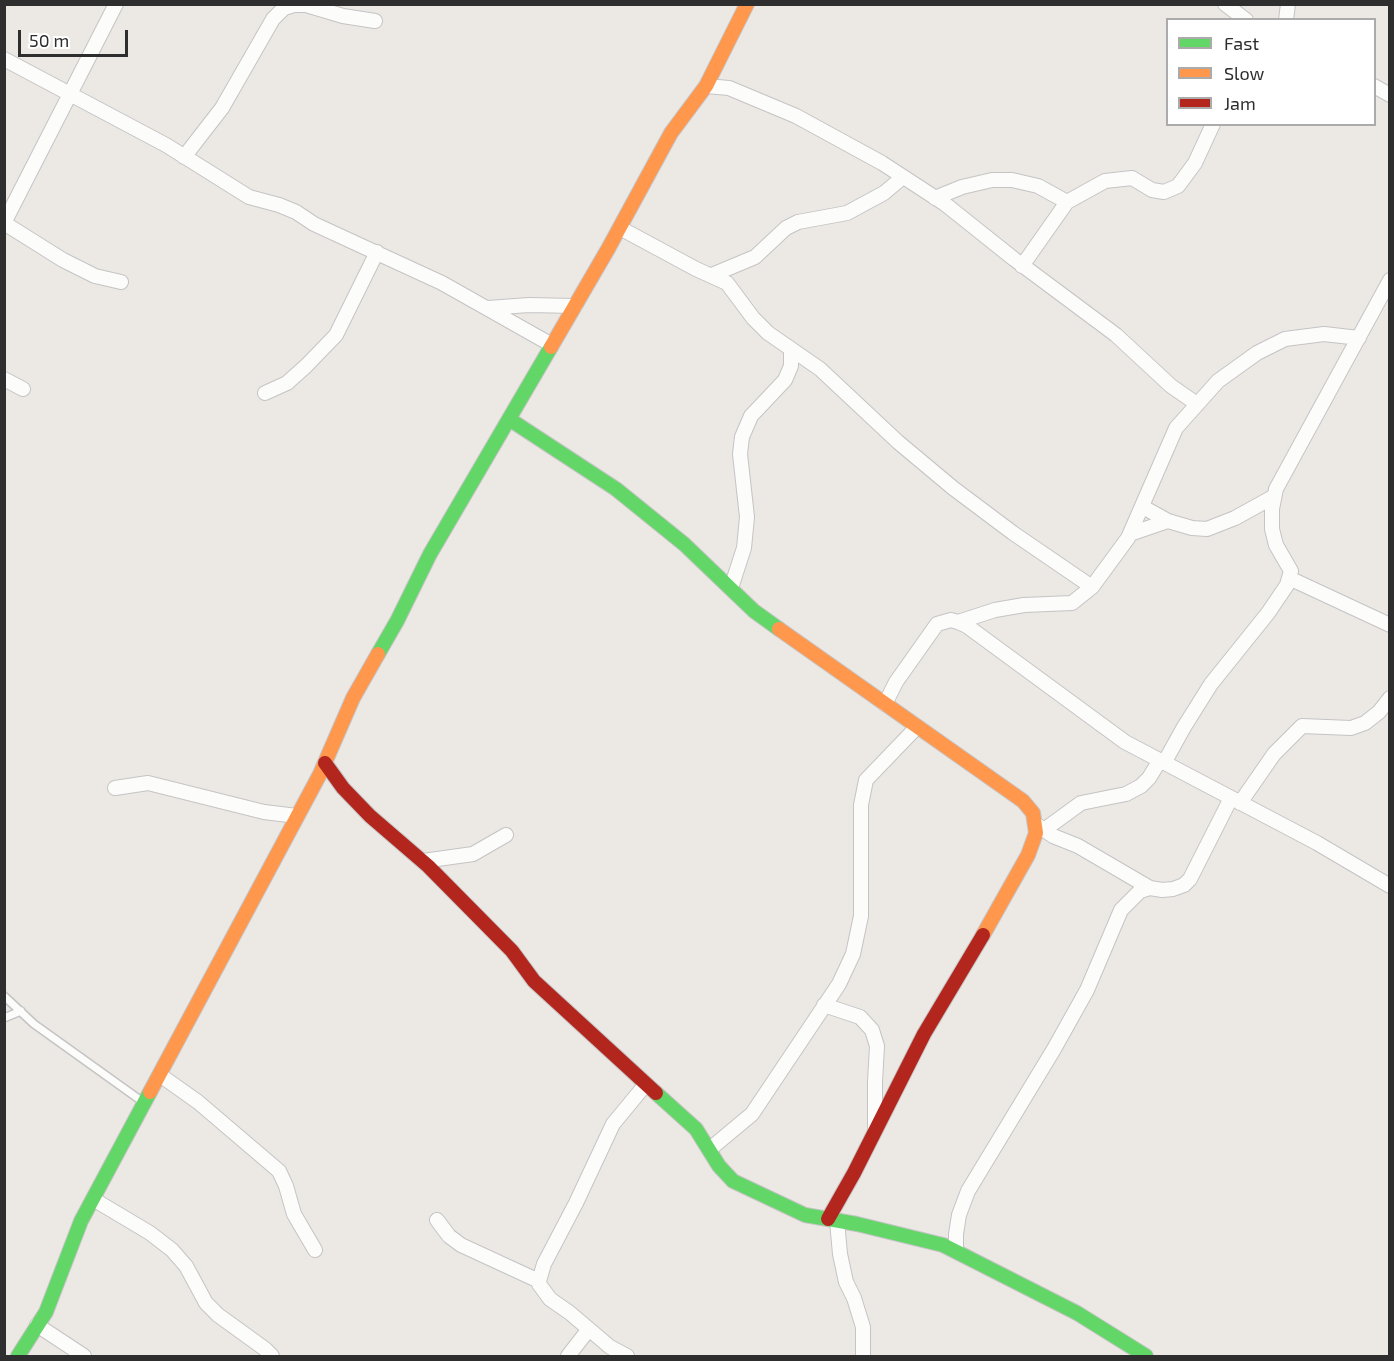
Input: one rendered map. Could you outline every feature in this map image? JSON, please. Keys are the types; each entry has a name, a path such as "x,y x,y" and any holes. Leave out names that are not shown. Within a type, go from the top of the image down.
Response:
{"street":[{"path":"116,4 4,223 63,260 95,276 121,282"},
{"path":"18,1356 46,1312 81,1221 315,784 353,698 397,621 430,554 620,228 671,133 706,86 747,4"},
{"path":"1226,4 1244,18"},
{"path":"184,157 222,108 273,19 284,8 306,5 343,16 375,21"},
{"path":"4,59 184,157 249,197 296,212 314,224 442,283 552,345"},
{"path":"706,86 729,88 796,116 903,177 935,198 1116,335 1171,386 1197,404"},
{"path":"1376,87 1389,95"},
{"path":"1022,266 1067,202 1105,181 1131,178 1152,190 1164,192 1178,186 1195,163 1213,126"},
{"path":"712,275 755,257 786,228 798,222 847,213 884,193 903,177"},
{"path":"935,198 962,187 992,180 1012,180 1038,186 1067,202"},
{"path":"620,228 727,283 753,318 768,333 820,369 898,442 953,488 1012,533 1092,587"},
{"path":"265,393 287,383 336,335 377,252"},
{"path":"863,1356 863,1327 854,1298 846,1282 833,1220 875,1128 924,1034 1028,855 1040,827 1081,803 1126,794 1141,786 1162,761 1211,684 1268,613 1287,585 1291,571 1276,545 1272,529 1273,497 1389,280"},
{"path":"488,308 529,304 575,306"},
{"path":"958,622 995,610 1024,605 1049,606 1072,603 1092,587 1130,534 1176,428 1218,381 1257,353 1285,339 1324,334 1359,338"},
{"path":"731,588 744,548 747,517 740,454 742,437 751,416 784,380 791,366 792,349"},
{"path":"4,379 23,389"},
{"path":"509,419 616,489 684,544 754,611 1023,801 1033,813 1040,827 1078,846 1150,888 1173,889 1184,885 1190,879 1235,800 1274,754 1302,726 1351,728 1365,723 1379,712 1389,698"},
{"path":"1143,507 1168,520 1192,528 1207,529 1235,518 1273,497"},
{"path":"1130,534 1168,520"},
{"path":"1289,578 1389,626"},
{"path":"885,704 901,674 937,624 951,620 958,622 967,626 1125,742 1317,843 1389,886"},
{"path":"710,1149 752,1114 839,984 853,954 861,916 861,805 866,780 917,727"},
{"path":"325,763 343,788 370,816 423,861 512,951 534,981 696,1129 719,1166 733,1181 805,1215 943,1245 1077,1313 1146,1356"},
{"path":"115,788 148,783 264,812 297,816"},
{"path":"315,784 343,788"},
{"path":"423,861 472,854 506,835"},
{"path":"956,1251 959,1215 969,1191 1087,990 1121,910 1140,891 1150,888"},
{"path":"824,1005 860,1017 872,1030 877,1046 875,1128"},
{"path":"160,1075 214,1116 279,1171 294,1215 315,1250"},
{"path":"627,1356 610,1347 550,1299 539,1281 544,1264 613,1124 646,1084"},
{"path":"93,1199 150,1233 172,1250 186,1266 206,1303 218,1315 272,1356"},
{"path":"437,1220 448,1236 461,1245 539,1281"},
{"path":"38,1325 84,1356"},
{"path":"568,1356 589,1329"}],"lane":[{"path":"4,996 34,1024 145,1103"},
{"path":"4,1018 21,1011"}],"traffic: fast":[{"path":"378,654 430,554 551,347"},
{"path":"509,419 616,489 684,544 754,611 779,629"},
{"path":"18,1356 46,1312 81,1221 150,1092"},
{"path":"656,1093 696,1129 719,1166 733,1181 805,1215 857,1224 943,1245 1077,1313 1146,1356"}],"traffic: slow":[{"path":"551,347 671,133 706,86 747,4"},
{"path":"779,629 1023,801 1033,813 1036,833 1028,855 983,935"},
{"path":"150,1092 320,774 353,698 378,654"}],"traffic: jam":[{"path":"325,763 343,788 370,816 428,866 512,951 534,981 656,1093"},
{"path":"828,1219 854,1173 924,1034 983,935"}]}
